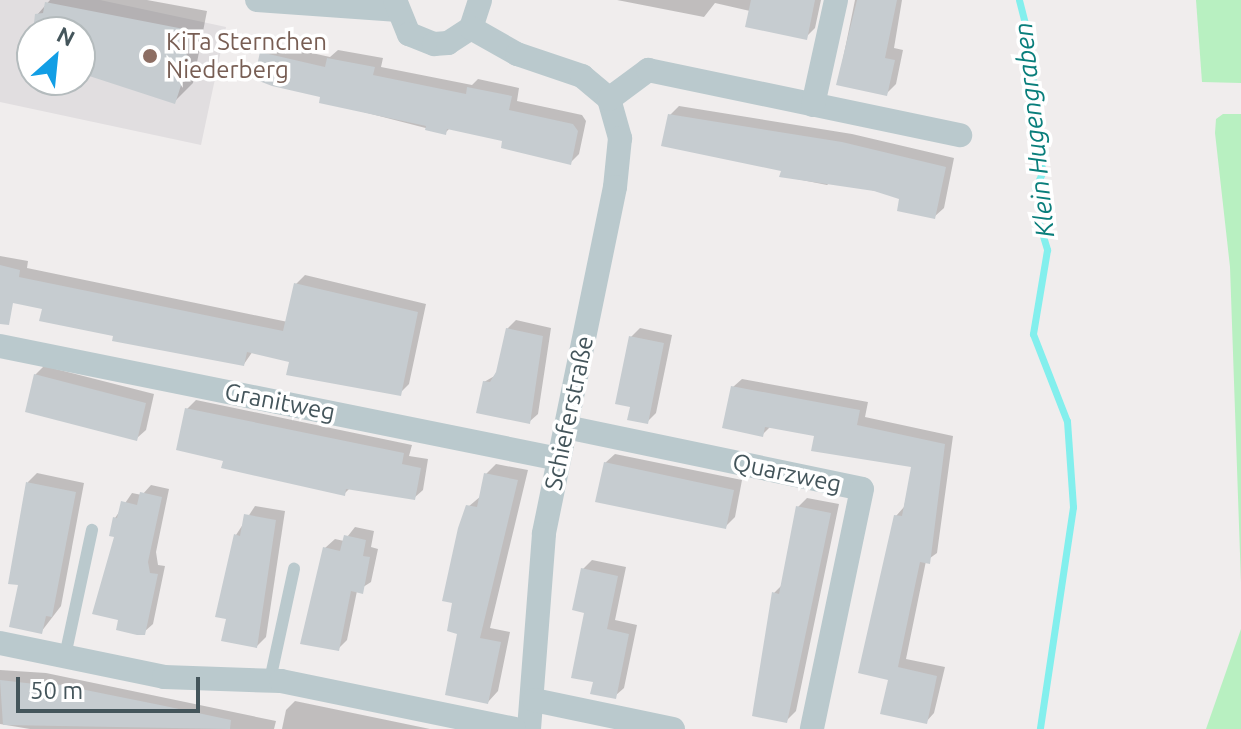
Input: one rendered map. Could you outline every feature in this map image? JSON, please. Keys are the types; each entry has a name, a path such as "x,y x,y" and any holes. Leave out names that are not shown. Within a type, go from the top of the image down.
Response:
{"street":[{"path":"257,0 395,5 409,34 421,41 448,43 471,28 480,0"},
{"path":"813,105 836,0"},
{"path":"471,28 517,54 582,76 609,99 648,70 960,135"},
{"name":"Schieferstraße","path":"529,729 534,700 544,534 615,187 620,138 609,99"},
{"name":"Granitweg","path":"0,346 559,459"},
{"name":"Quarzweg","path":"566,427 862,489 812,729"},
{"path":"0,643 164,677 270,680 514,729"},
{"path":"534,700 673,729"}],"lane":[{"path":"65,656 92,530"},
{"path":"270,680 294,569"}],"shaded area":[{"name":"KiTa Sternchen Niederberg","path":"0,0 100,0 226,27 201,145 0,102"}],"green space":[{"path":"1196,0 1241,0 1241,83 1202,82"},
{"path":"1223,114 1241,114 1241,583 1230,267 1215,133 1216,119"},
{"path":"1241,629 1241,729 1206,729"}],"building":[{"path":"751,0 815,0 807,40 745,27"},
{"path":"857,0 897,0 885,58 895,60 887,96 836,85"},
{"path":"45,2 189,30 185,73 175,104 96,78 96,16 35,16 43,13"},
{"path":"260,52 325,67 327,58 375,67 373,75 466,94 467,87 512,96 509,110 573,124 578,131 571,165 501,148 502,141 447,129 446,135 425,130 426,126 319,103 320,97 272,86 254,79"},
{"path":"668,114 842,142 946,167 935,219 897,211 899,199 874,191 779,177 781,171 661,146"},
{"path":"0,265 20,270 19,277 283,331 294,283 418,312 401,396 286,375 289,362 247,352 244,366 112,341 113,336 39,321 42,309 13,303 9,325 0,324"},
{"path":"506,328 543,336 530,424 476,413 483,381 490,382 496,372"},
{"path":"629,336 664,343 648,424 627,420 630,407 615,404"},
{"path":"34,374 146,403 137,441 25,412"},
{"path":"731,386 860,410 857,425 945,444 930,564 920,562 898,667 937,676 927,724 880,714 888,680 858,673 894,515 902,516 911,467 811,451 814,436 765,427 763,437 722,428"},
{"path":"185,408 404,453 402,464 421,468 415,500 346,489 345,496 221,468 223,461 176,450"},
{"path":"604,462 734,490 726,529 595,502"},
{"path":"484,473 518,480 480,638 501,642 488,704 445,695 457,634 447,631 452,603 442,601 458,528 466,505 477,507"},
{"path":"26,482 76,492 52,617 46,616 42,634 9,627 18,585 8,584"},
{"path":"140,492 162,497 148,562 150,573 158,574 145,635 116,630 118,620 92,614 114,537 109,536 113,517 117,518 121,501 137,505"},
{"path":"796,506 831,513 787,723 752,716 772,592 779,594"},
{"path":"244,514 276,520 257,648 221,641 226,619 215,617 234,534 240,536"},
{"path":"344,535 366,540 363,556 370,557 363,594 351,591 339,651 300,644 323,547 340,551"},
{"path":"581,568 618,576 607,629 629,634 616,699 590,694 593,682 571,678 584,613 572,610"},
{"path":"0,680 35,684 36,680 231,720 230,729 3,725"}],"waterway":[{"name":"Klein Hugengraben","path":"1019,0 1031,47 1036,148 1043,171 1035,188 1044,203 1039,223 1047,250 1033,334 1067,421 1073,507 1040,729"}],"place":[{"name":"KiTa Sternchen Niederberg","path":"150,56"}]}
